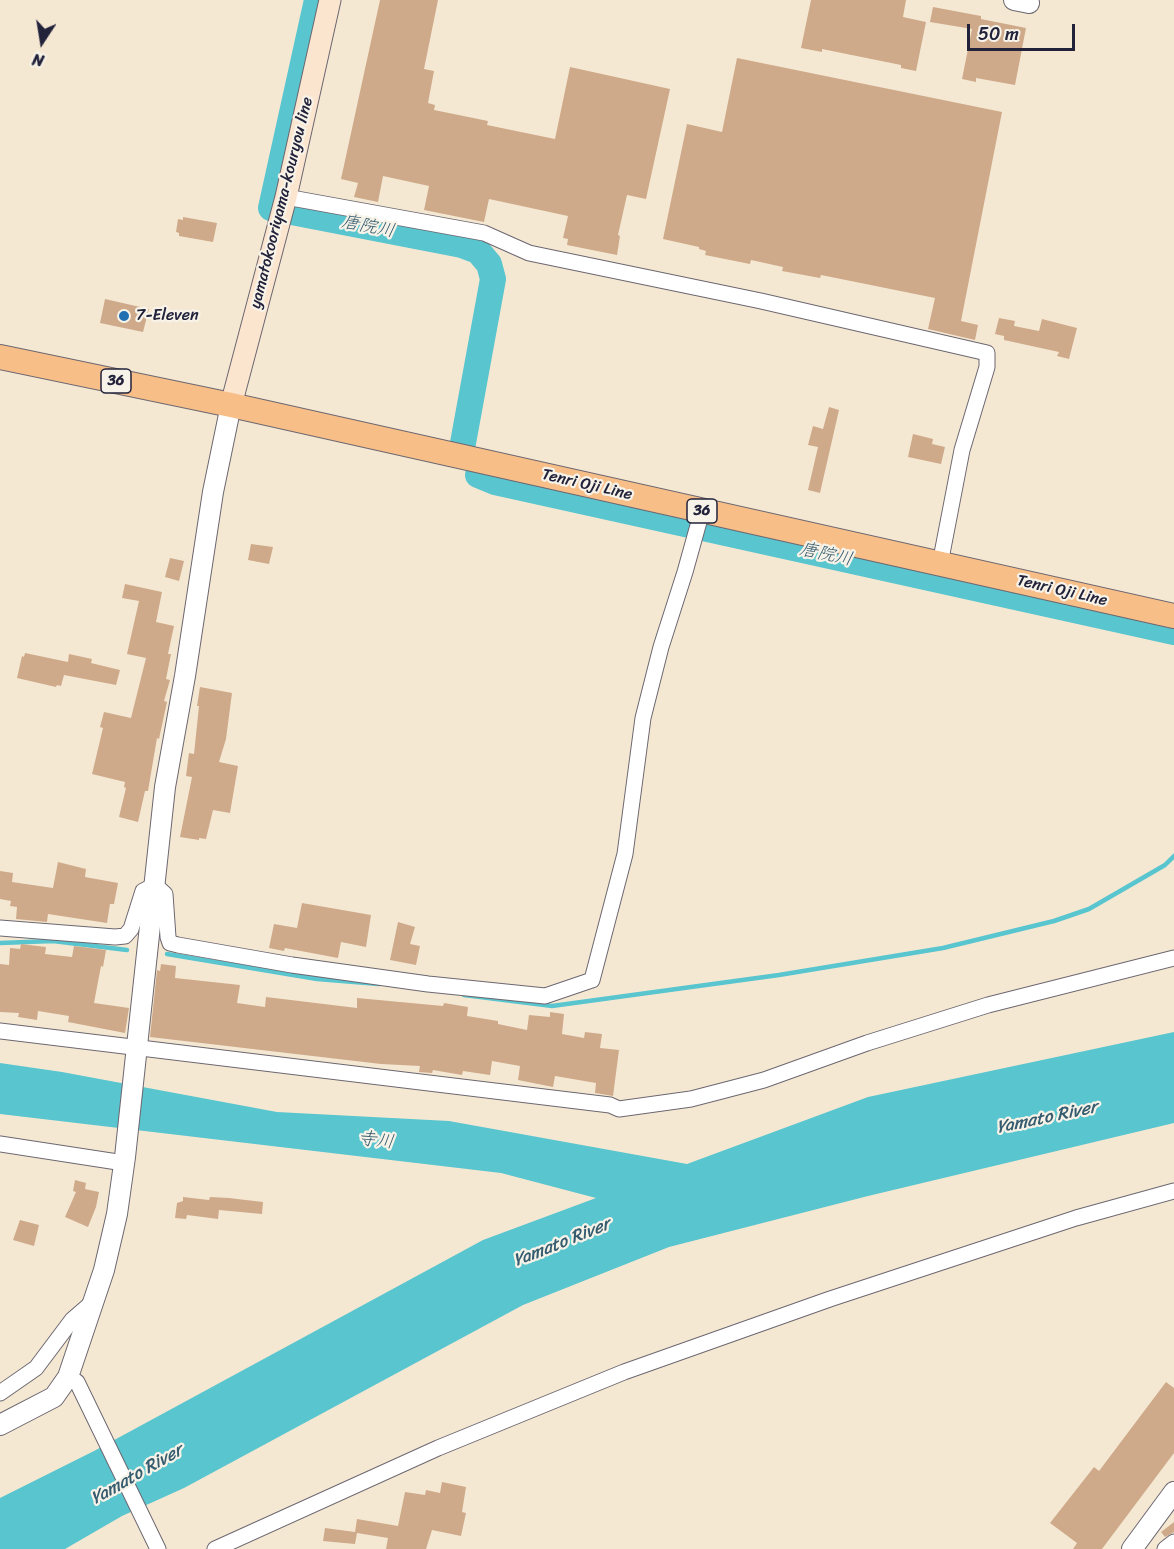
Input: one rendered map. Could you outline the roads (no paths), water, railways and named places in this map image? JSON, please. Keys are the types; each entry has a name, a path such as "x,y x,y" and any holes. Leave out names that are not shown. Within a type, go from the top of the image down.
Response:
{"main road":[{"name":"yamatokooriyama-kouryou line","path":"231,405 286,197 330,0"},
{"name":"Tenri Oji Line","path":"0,357 231,405 1174,616"}],"street":[{"path":"286,197 484,233 529,253 761,301 987,353 987,367 962,450 940,564"},
{"path":"0,1425 54,1397 68,1377 104,1270 117,1214 165,787 185,676 213,492 231,405"},
{"path":"155,885 165,894 170,943 178,945 292,965 428,984 545,996 592,980 625,854 643,718 661,647 702,511"},
{"path":"0,928 115,938 125,936 130,929 143,891 155,885"},
{"path":"0,1031 136,1051 610,1105 619,1108 691,1099 753,1082 988,1005 1174,958"},
{"path":"4,1148 124,1160"},
{"path":"215,1549 438,1448 624,1372 830,1299 1053,1226 1174,1191"},
{"path":"0,1393 36,1368 72,1320 94,1301"},
{"path":"68,1377 77,1382 158,1549"},
{"path":"1132,1549 1174,1492"},
{"path":"1165,1549 1174,1542"}],"water":[{"path":"1174,1032 1174,1123 868,1196 669,1247 523,1305 184,1488 122,1516 65,1549 0,1549 0,1498 94,1451 483,1240 596,1198 501,1173 0,1114 0,1063 62,1072 277,1112 449,1121 687,1164 868,1097"}],"waterway":[{"name":"唐院川","path":"317,0 271,208 462,245 478,251 489,264 493,279 463,443"},
{"name":"唐院川","path":"478,475 495,482 1174,632"},
{"path":"464,995 552,1006 779,975 943,948 1054,921 1089,909 1165,865 1174,856"},
{"path":"0,943 53,941 127,950"},
{"path":"167,954 317,979 379,984"}],"place":[{"name":"7-Eleven","path":"124,316"}],"water label":[{"name":"Yamato River","path":"1047,1118"},
{"name":"寺川","path":"376,1141"},
{"name":"Yamato River","path":"562,1243"},
{"name":"Yamato River","path":"137,1475"}]}
